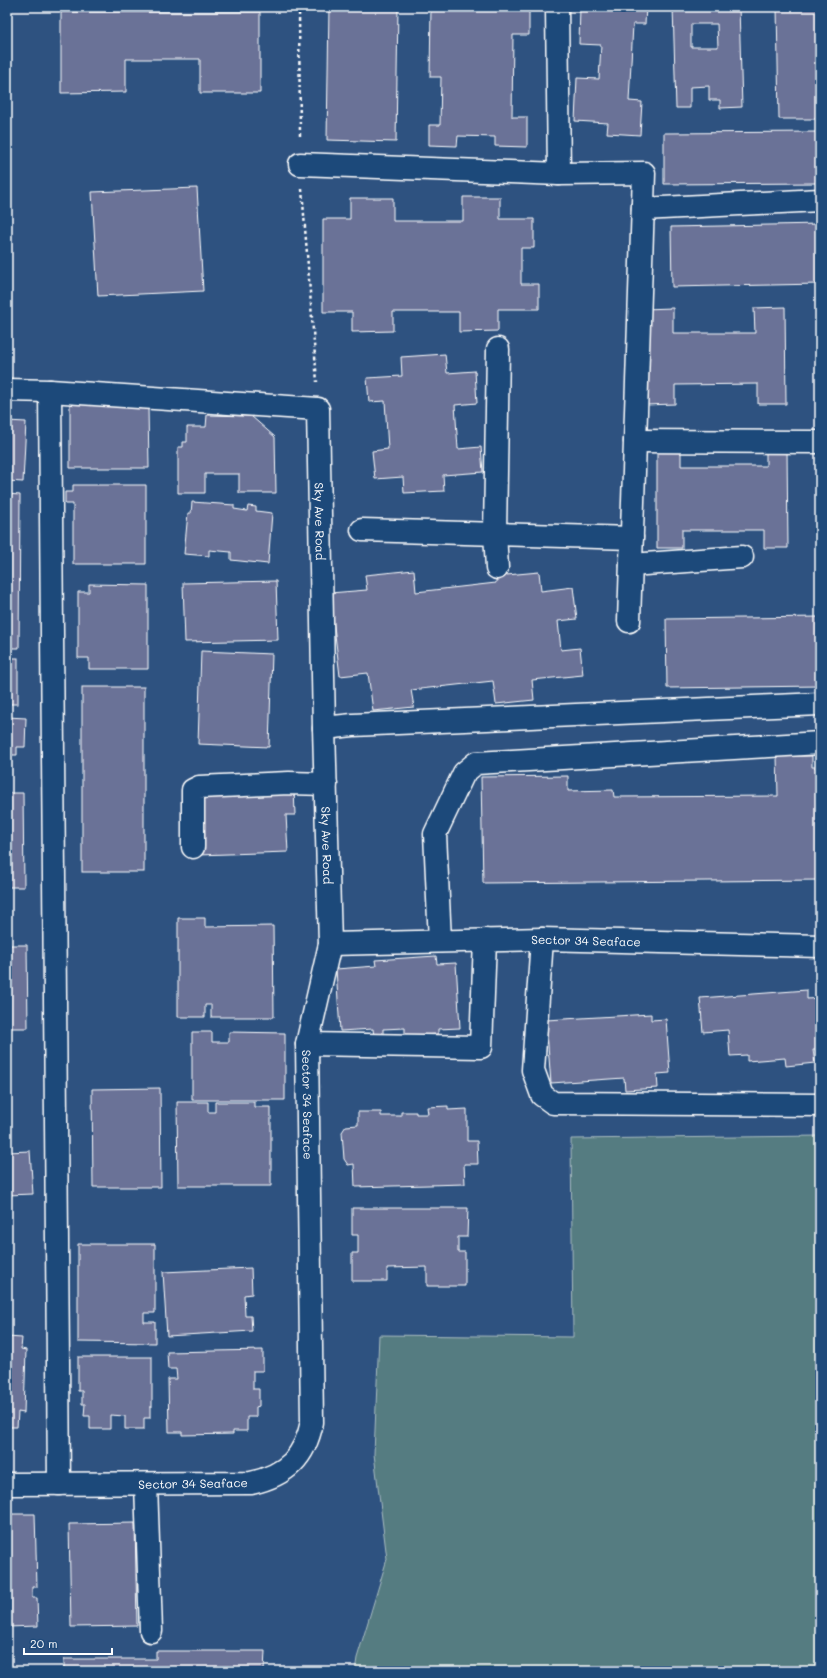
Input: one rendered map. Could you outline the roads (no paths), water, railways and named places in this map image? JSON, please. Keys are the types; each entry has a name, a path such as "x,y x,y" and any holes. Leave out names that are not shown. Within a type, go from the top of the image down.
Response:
{"street":[{"path":"557,7 559,174"},
{"path":"300,164 559,174 644,173 629,621"},
{"path":"643,209 820,200"},
{"path":"497,568 495,533 498,349"},
{"name":"Sky Ave Road","path":"7,390 50,391 318,409 330,944"},
{"path":"50,391 59,1484"},
{"path":"635,441 820,442"},
{"path":"362,530 632,538"},
{"path":"631,565 742,558"},
{"path":"324,728 820,704"},
{"path":"440,941 435,834 464,773 476,763 820,743"},
{"path":"193,847 193,790 199,787 289,783 326,784"},
{"path":"542,939 533,1070 542,1096 553,1102 820,1105"},
{"name":"Sector 34 Seaface","path":"7,1484 252,1483 267,1479 283,1470 300,1456 309,1436 312,1422 307,1044 330,944 542,939 820,946"},
{"path":"307,1044 481,1047 485,940"},
{"path":"146,1484 151,1631"}]}
